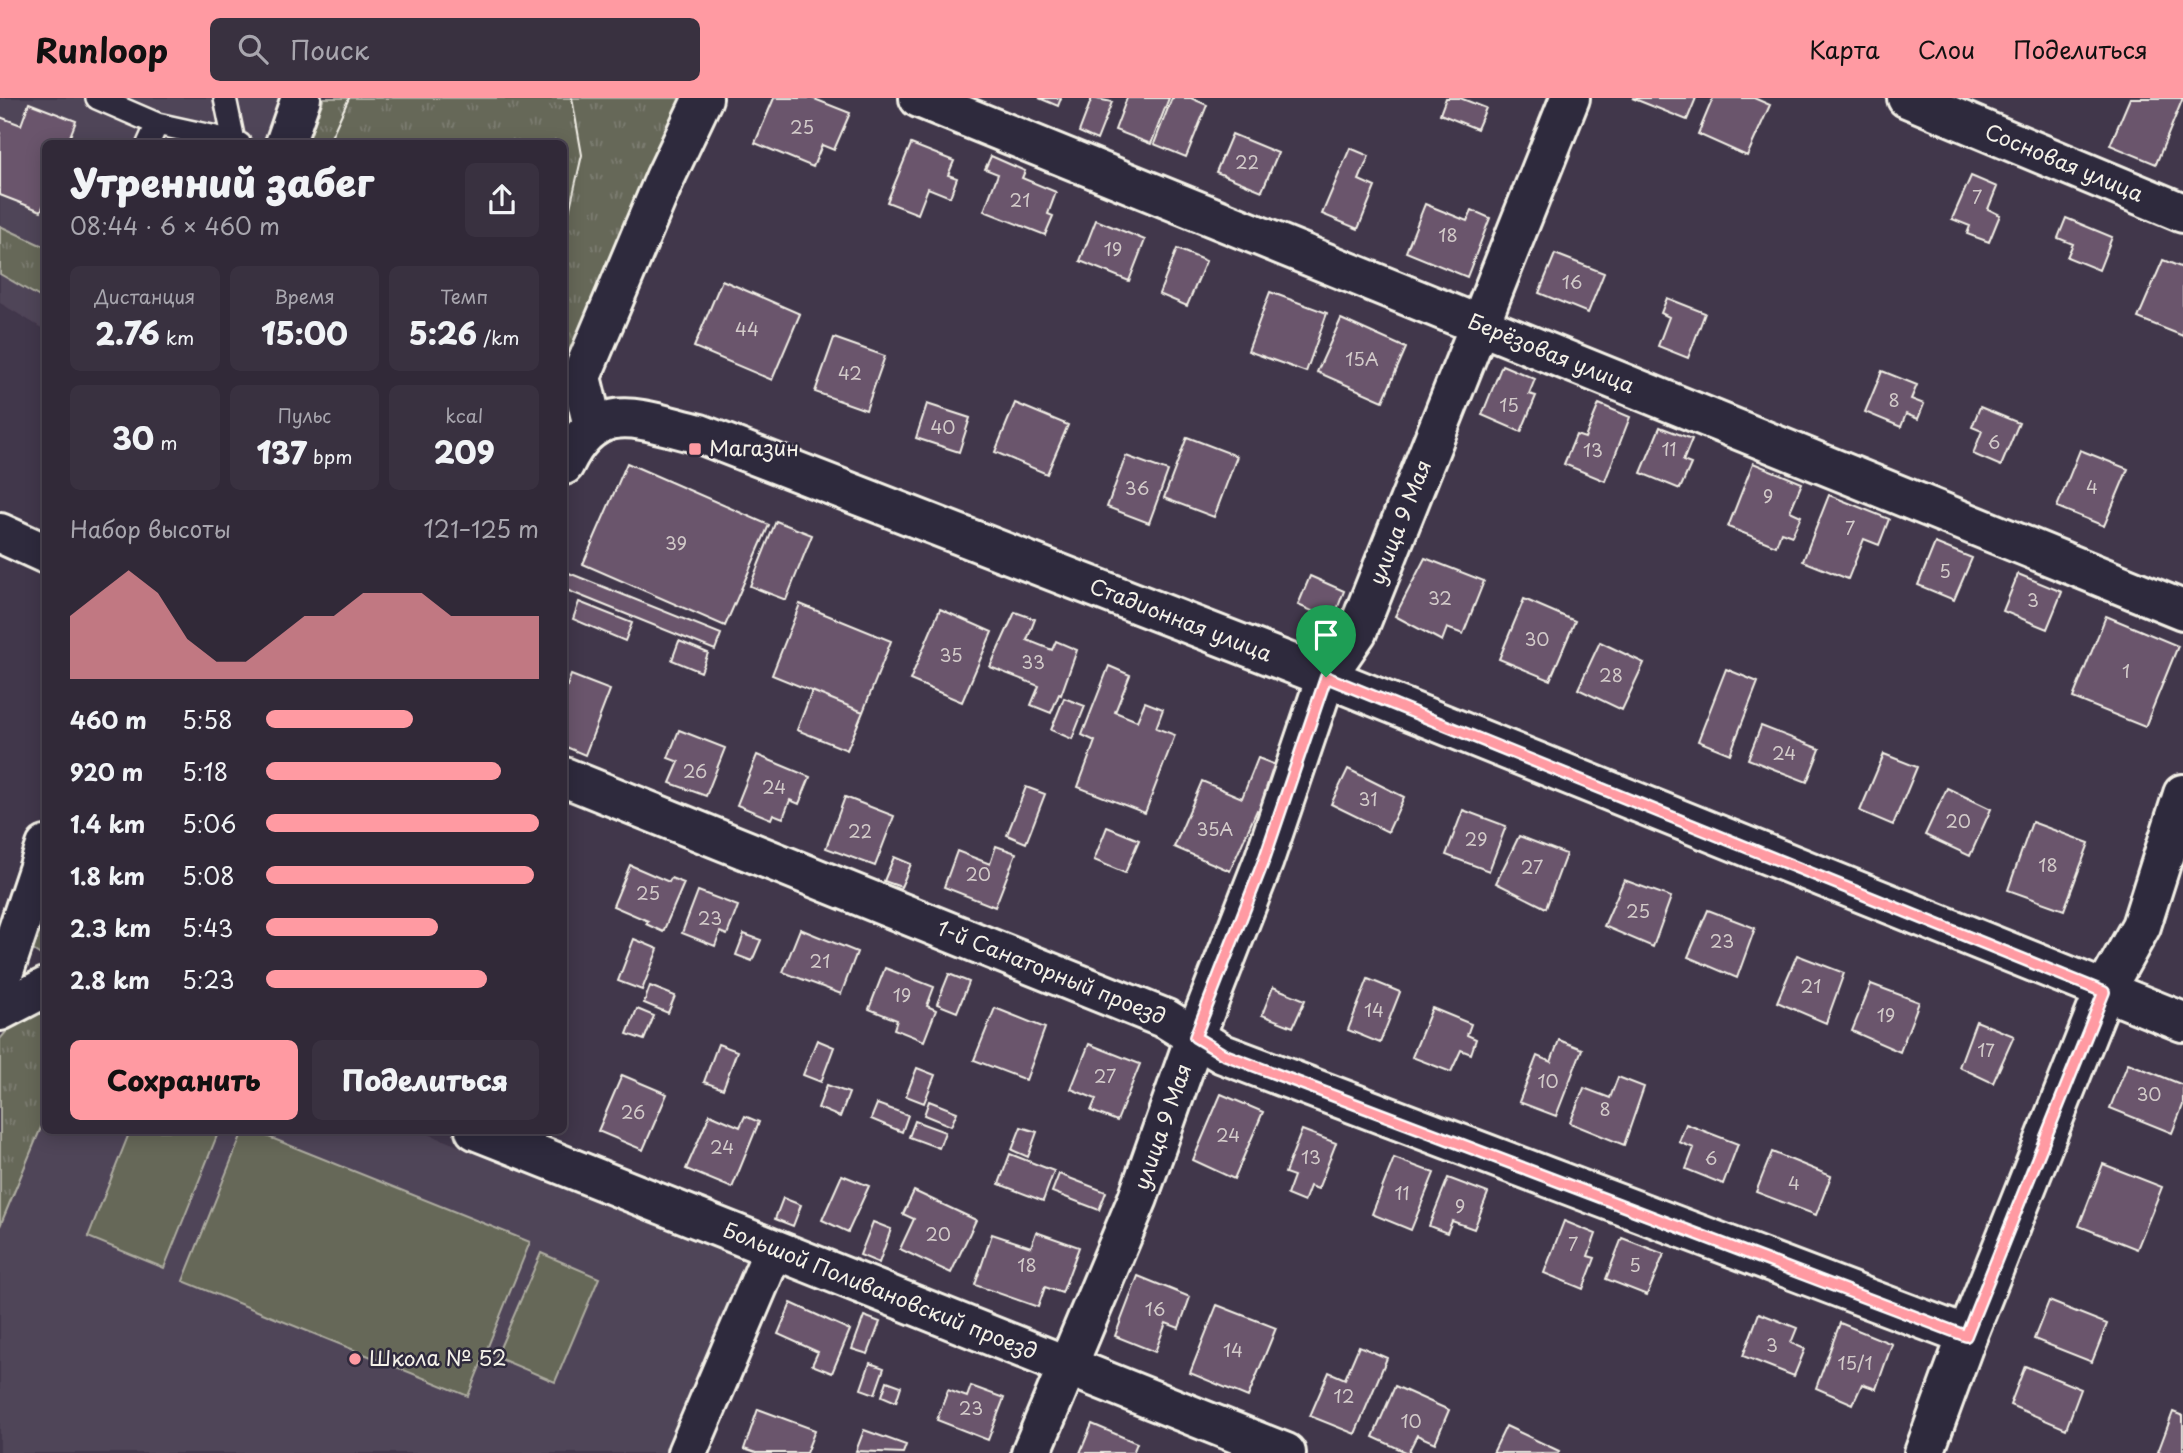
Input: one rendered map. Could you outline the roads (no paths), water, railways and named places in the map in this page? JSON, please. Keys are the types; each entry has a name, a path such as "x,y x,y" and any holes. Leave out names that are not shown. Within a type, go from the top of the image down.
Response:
{"street":[{"path":"286,140 301,98"},
{"path":"576,447 581,377 665,178 703,98"},
{"name":"Берёзовая улица","path":"919,98 2183,610"},
{"name":"улица 9 Мая","path":"1031,1453 1138,1198 1195,1037 1264,860 1326,677 1357,632 1570,98"},
{"name":"Сосновая улица","path":"1907,98 1948,105 2183,214"},
{"name":"Стадионная улица","path":"576,447 624,415 700,434 1326,677 2183,1022"},
{"path":"0,533 42,552"},
{"name":"1-й Санаторный проезд","path":"567,778 1166,1019 1223,1054 1966,1336"},
{"path":"1924,1453 1966,1336 2104,992 2141,926 2183,794"},
{"path":"3,967 42,857"},
{"path":"0,1011 42,989"},
{"name":"Большой Поливановский проезд","path":"485,1134 773,1251 1286,1453"},
{"path":"687,1453 773,1251"}],"lane":[{"path":"97,98 158,124 228,140"},
{"path":"225,98 236,140"},
{"path":"150,140 158,124"}],"tram line":[{"path":"330,140 349,98"},
{"path":"567,221 582,155 572,98"}],"place":[{"name":"Магазин","path":"695,449"},
{"name":"Школа № 52","path":"355,1359"}]}
